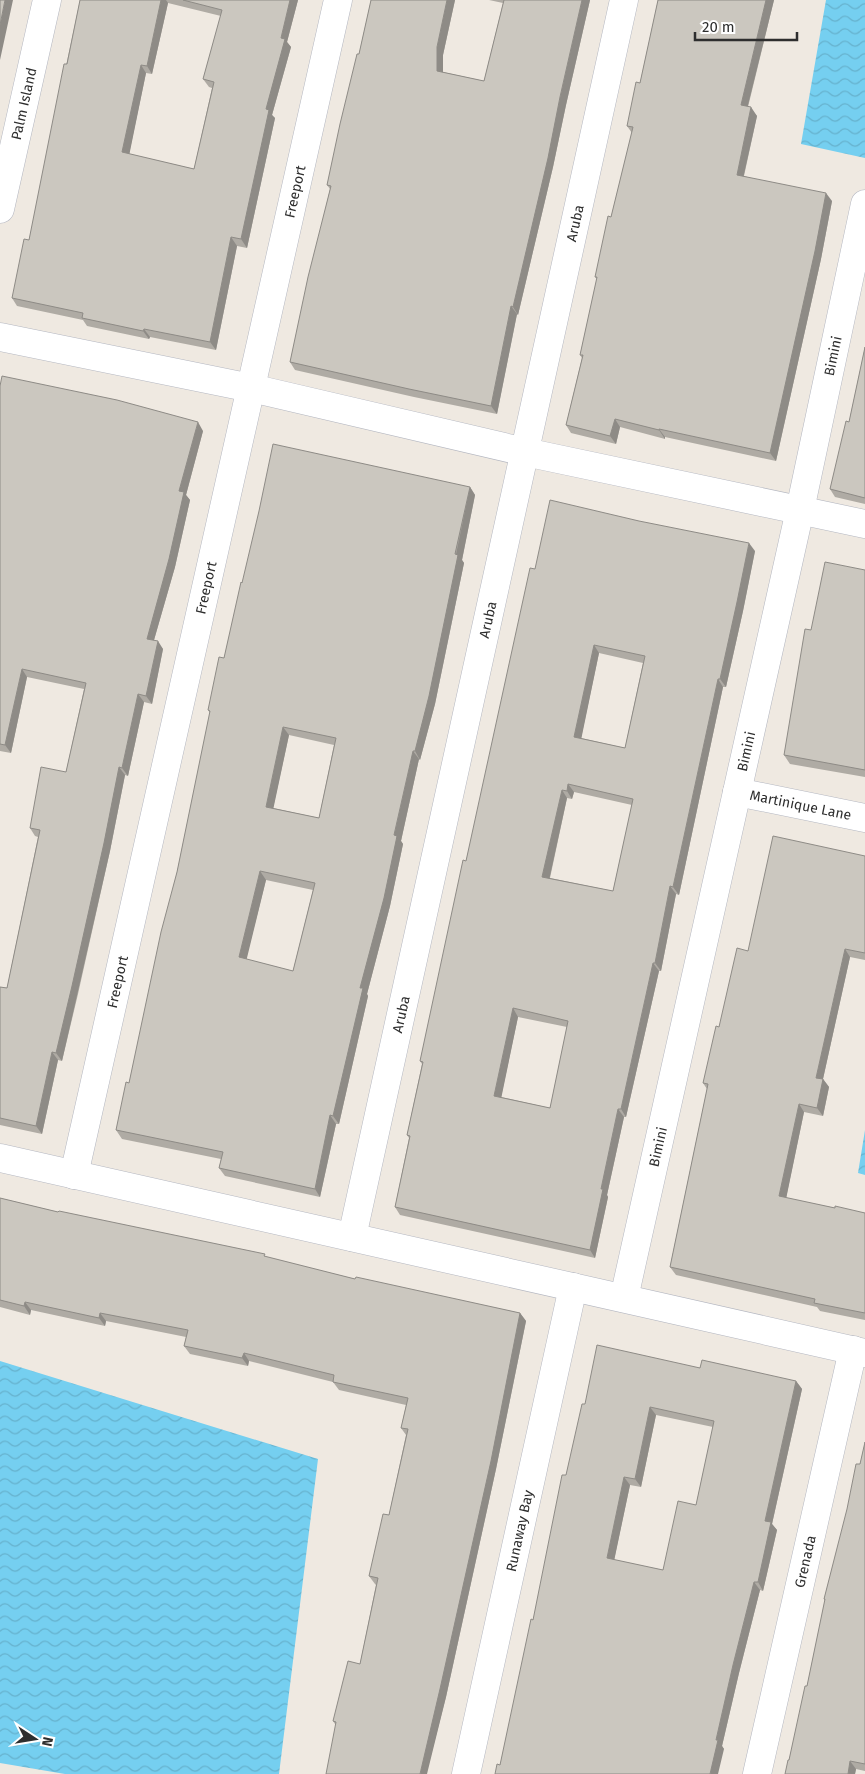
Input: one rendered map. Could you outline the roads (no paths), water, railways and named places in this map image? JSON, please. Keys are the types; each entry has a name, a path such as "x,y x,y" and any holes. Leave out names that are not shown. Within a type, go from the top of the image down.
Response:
{"street":[{"name":"Palm Island","path":"0,209 47,0"},
{"name":"Freeport","path":"74,1175 338,0"},
{"name":"Aruba","path":"352,1237 624,0"},
{"name":"Bimini","path":"624,1298 800,510 865,204"},
{"path":"0,337 251,388 525,452 865,524"},
{"name":"Martinique Lane","path":"737,792 865,818"},
{"path":"0,1158 859,1351"},
{"name":"Runaway Bay","path":"466,1774 573,1287"},
{"name":"Grenada","path":"757,1774 859,1351"}],"water":[{"path":"826,0 865,0 865,158 801,144"},
{"path":"865,1130 865,1175 858,1173"},
{"path":"0,1361 318,1459 279,1774 65,1774 0,1763"}]}
